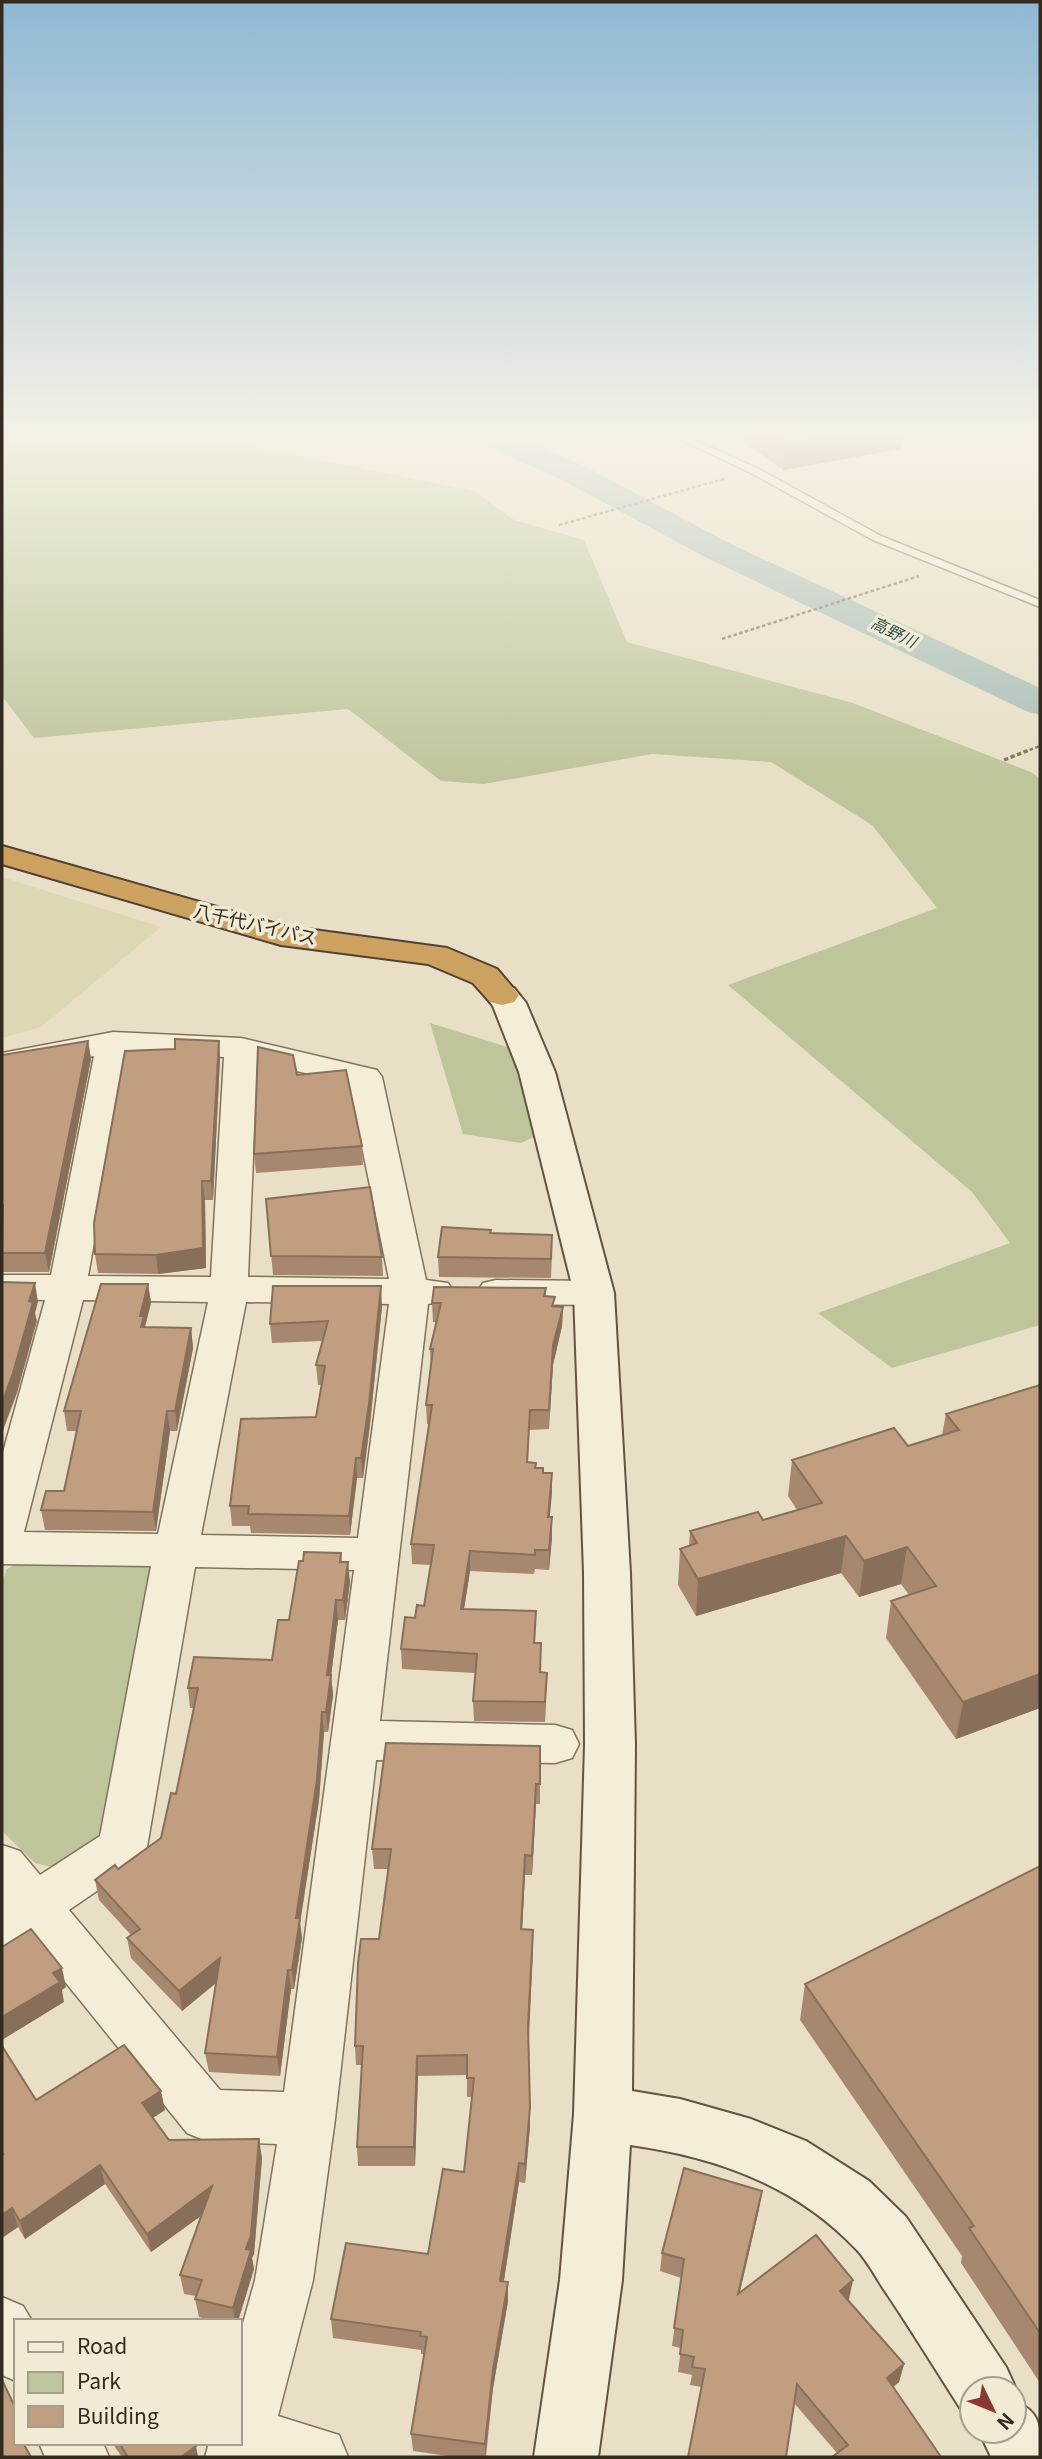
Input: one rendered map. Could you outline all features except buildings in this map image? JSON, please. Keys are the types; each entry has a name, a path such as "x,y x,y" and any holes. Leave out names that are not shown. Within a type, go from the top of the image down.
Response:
{"highway":[{"name":"八千代バイパス","path":"2,855 274,933 435,954 485,976 502,995"}],"street":[{"path":"502,995 509,1003 537,1072 594,1293 607,1573 610,1745 603,2114 591,2280 566,2457"},
{"path":"2,1533 68,1288 113,1042"},
{"path":"2,1063 113,1042 241,1048 365,1077 410,1292 307,2119 284,2280 242,2437"},
{"path":"19,1915 122,1847 176,1551 229,1290 241,1048"},
{"path":"2,1287 594,1293"},
{"path":"2,1548 377,1554"},
{"path":"355,1740 555,1744"},
{"path":"2,1866 19,1915 206,2115 307,2119"},
{"path":"603,2114 667,2122 744,2142 787,2160 824,2183 878,2229 975,2375"},
{"path":"2,2327 14,2348"},
{"path":"239,2448 317,2457"}],"lane":[{"path":"902,548 1040,604"}],"path":[{"path":"722,639 950,566"},
{"path":"1004,760 1040,746"}],"shaded area":[{"path":"2,877 161,927 41,1027 2,1038"}],"green space":[{"path":"2,548 587,548 627,642 853,703 1031,772 1040,779 1040,1325 892,1368 818,1313 1010,1243 972,1192 728,985 937,908 872,825 771,762 652,754 484,784 441,781 348,709 34,738 2,696"},
{"path":"430,1023 511,1048 536,1136 521,1143 463,1134"},
{"path":"25,1557 147,1561 155,1574 98,1838 56,1868 35,1863 2,1831 2,1585 6,1570"}],"waterway":[{"name":"高野川","path":"713,548 1040,703"}]}
